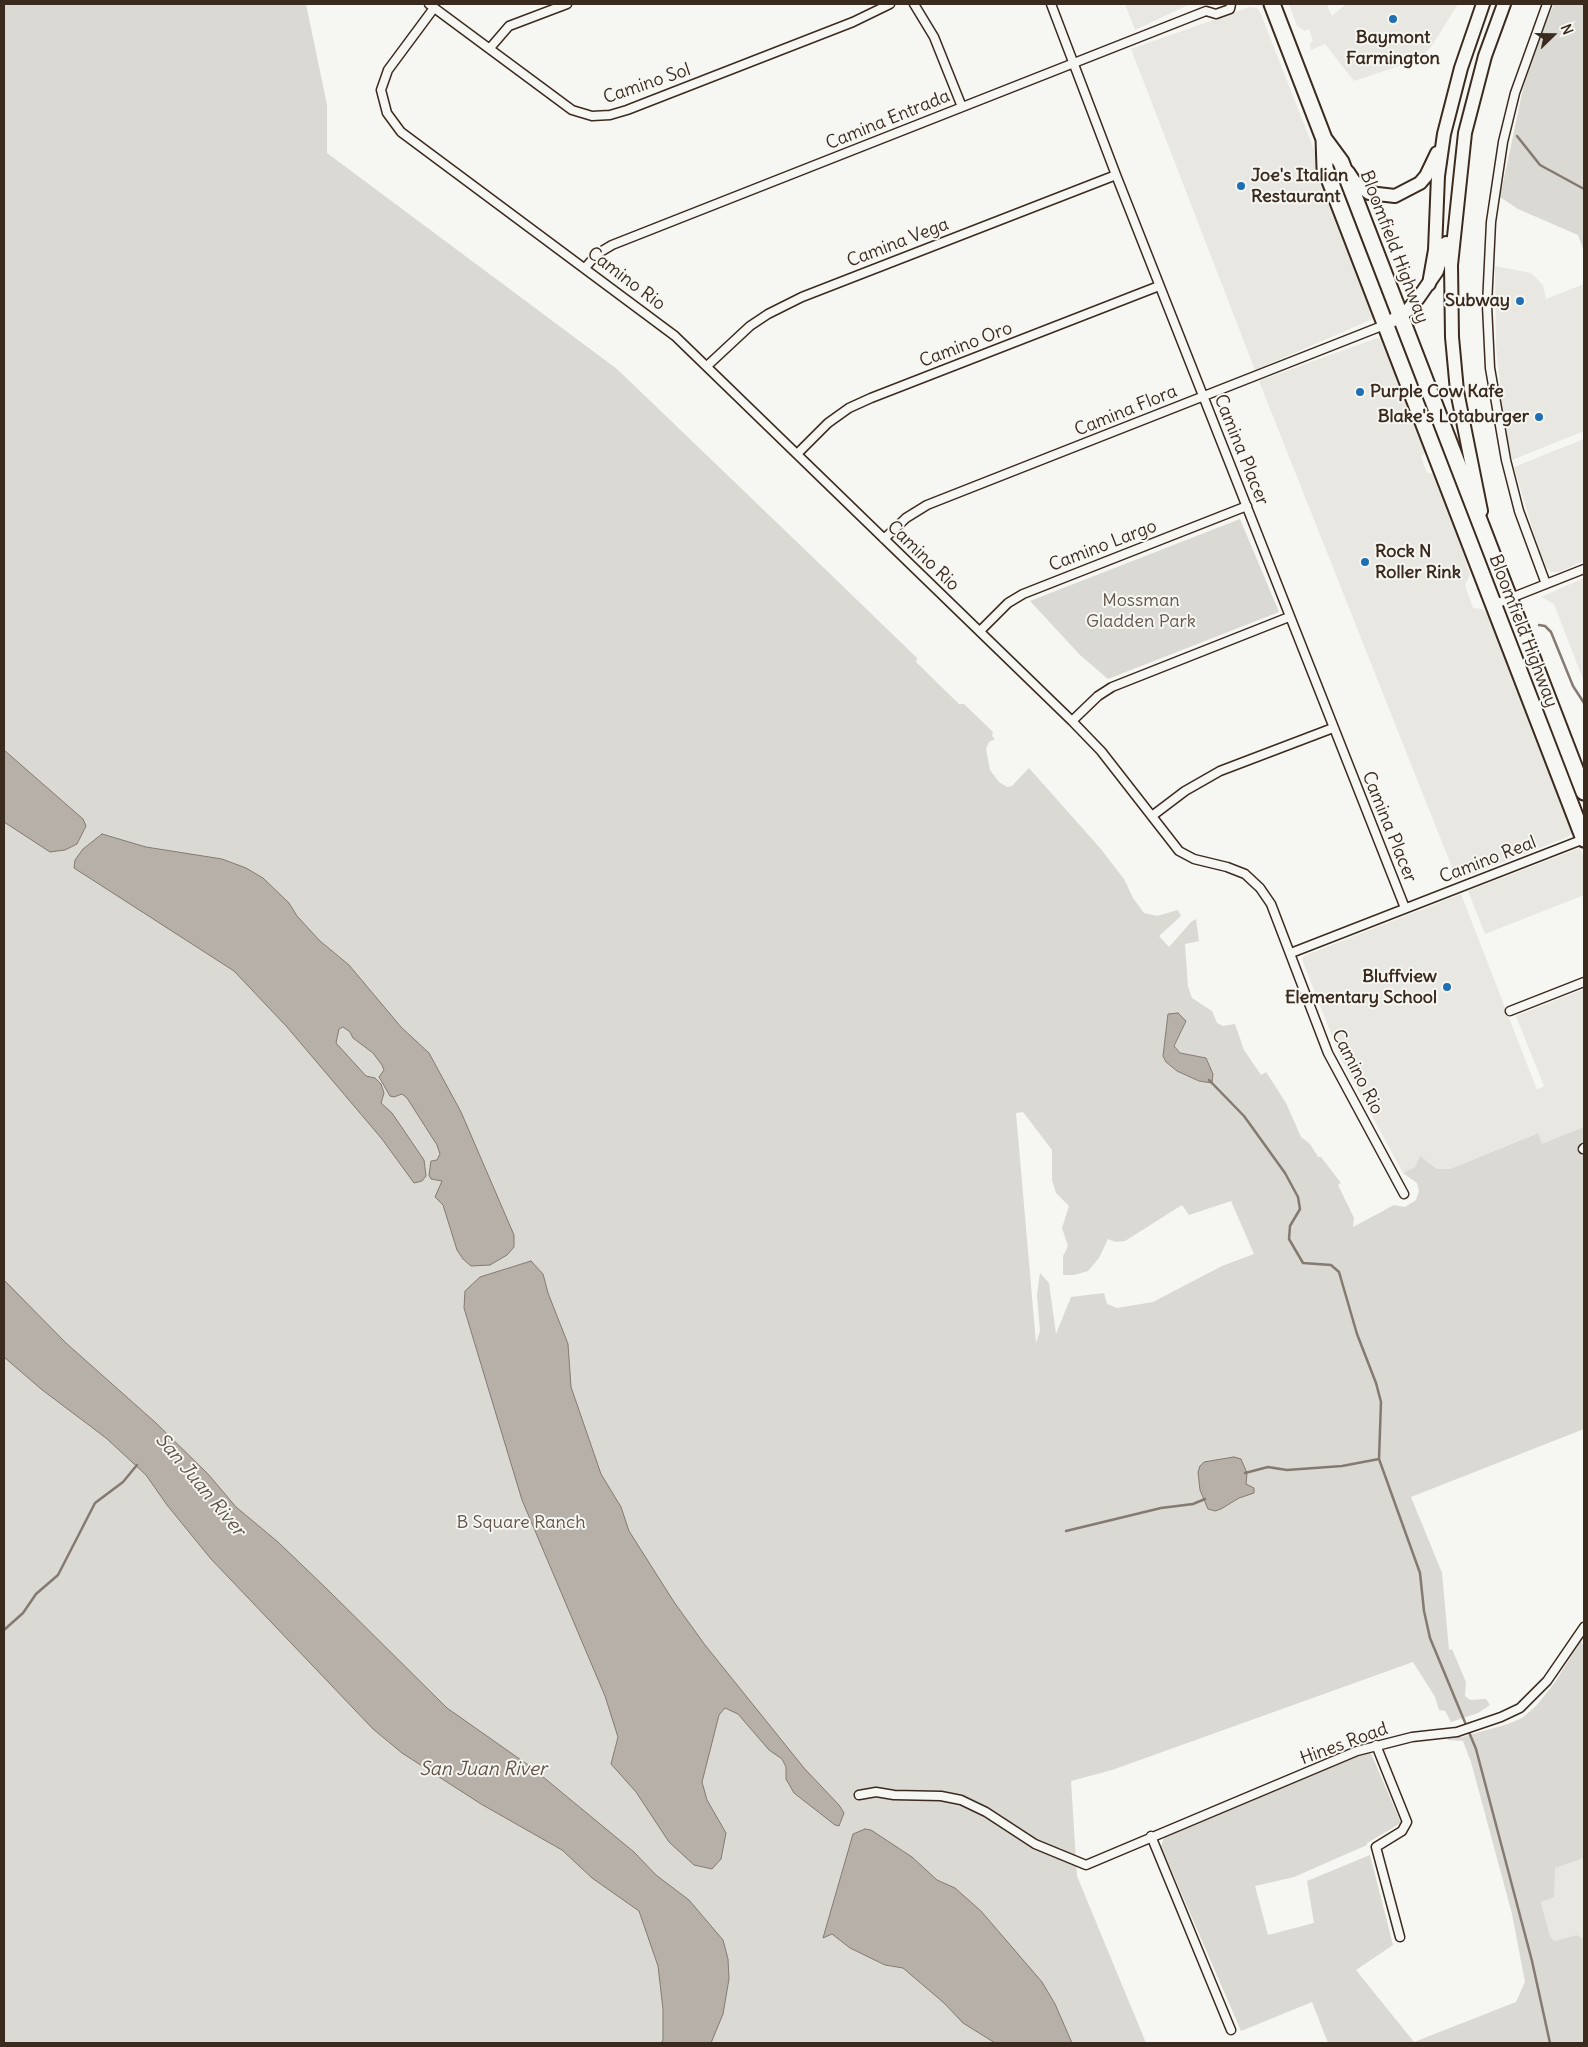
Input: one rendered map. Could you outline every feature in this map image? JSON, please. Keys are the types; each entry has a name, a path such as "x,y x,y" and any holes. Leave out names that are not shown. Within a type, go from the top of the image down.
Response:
{"highway":[{"path":"1272,4 1324,139"},
{"name":"Bloomfield Highway","path":"1324,139 1341,162 1584,792"},
{"name":"Bloomfield Highway","path":"1324,139 1325,168 1387,324 1584,839"}],"main road":[{"path":"1429,284 1435,250 1438,176 1444,134 1461,68 1483,4"},
{"path":"1387,324 1414,304 1429,284 1444,255 1462,149 1476,86 1504,4"},
{"path":"1341,162 1354,181 1370,193 1386,196 1400,194 1412,188 1426,176 1444,134"},
{"path":"1462,149 1451,265 1452,337 1462,420 1491,547"}],"street":[{"path":"490,48 509,26 567,4"},
{"name":"Camino Sol","path":"431,6 572,110 592,116 610,116 853,22 890,4"},
{"path":"914,4 934,37 962,107"},
{"name":"Camina Placer","path":"1051,4 1289,617 1405,908"},
{"name":"Camina Entrada","path":"585,268 597,254 612,245 1073,63 1209,7 1216,14 1230,9 1231,4"},
{"path":"1546,584 1526,534 1506,460 1491,375 1487,304 1490,222 1502,148 1515,93 1547,4"},
{"name":"Camino Rio","path":"431,6 388,70 381,90 387,113 401,132 661,324 707,366 1072,721 1101,751 1179,850 1194,860 1227,867 1246,874 1260,888 1270,904 1290,952 1328,1053 1404,1194"},
{"name":"Camina Vega","path":"707,366 750,326 802,296 1116,175"},
{"name":"Camino Oro","path":"797,454 828,423 864,401 1160,286"},
{"name":"Camina Flora","path":"884,539 906,518 927,505 1387,324"},
{"name":"Camino Largo","path":"980,632 1008,603 1030,591 1247,506"},
{"path":"1493,605 1584,569"},
{"path":"1072,721 1098,696 1112,686 1289,617"},
{"path":"1152,816 1185,791 1220,771 1333,728"},
{"name":"Camino Real","path":"1290,952 1584,839"},
{"path":"1510,1011 1584,982"},
{"name":"Hines Road","path":"859,1795 870,1792 894,1795 941,1796 960,1800 986,1812 1035,1844 1086,1865 1151,1836 1376,1745 1412,1737 1458,1732 1494,1720 1520,1708 1548,1681 1584,1627"},
{"path":"1376,1745 1407,1822 1402,1831 1376,1846 1400,1937"},
{"path":"1151,1836 1232,2030"}],"shaded area":[{"path":"1125,4 1190,4 1135,30"},
{"path":"1289,4 1333,4 1327,6 1332,16 1346,4 1458,4 1431,47 1420,59 1354,81 1325,44 1311,50 1310,44 1313,41 1309,29 1305,31 1297,26"},
{"path":"1250,7 1257,8 1260,12 1353,249 1375,318 1255,370 1131,49"},
{"path":"1495,266 1531,273 1543,285 1546,299 1584,284 1584,431 1512,460 1503,415 1496,346"},
{"path":"1377,338 1385,339 1427,450 1421,457 1427,473 1436,474 1452,518 1470,575 1465,585 1473,608 1483,609 1489,615 1574,832 1568,837 1457,880 1259,381"},
{"path":"1584,439 1584,561 1559,572 1551,572 1546,567 1533,531 1514,467"},
{"path":"1584,578 1584,682 1554,604 1541,597"},
{"path":"1580,848 1584,859 1584,895 1485,934 1468,891"},
{"path":"1461,894 1537,1090 1544,1086 1516,1016 1584,989 1584,1127 1542,1145 1537,1133 1450,1169 1437,1169 1420,1156 1415,1167 1403,1173 1340,1057 1302,959 1304,956"},
{"path":"1584,1858 1584,1939 1577,1935 1554,1941 1550,1936 1541,1901 1554,1897 1554,1868"}],"green space":[{"name":"B Square Ranch","path":"4,4 306,4 327,105 327,153 617,369 917,658 916,662 959,704 964,704 993,732 992,736 995,739 989,742 986,749 990,770 999,782 1007,787 1012,786 1029,768 1100,848 1124,879 1133,898 1144,913 1157,916 1178,910 1181,916 1159,936 1169,947 1191,922 1196,919 1199,941 1185,944 1188,987 1192,998 1212,1011 1217,1023 1223,1026 1235,1024 1244,1050 1261,1075 1266,1072 1286,1103 1301,1137 1310,1144 1318,1157 1321,1157 1341,1183 1338,1185 1354,1218 1353,1227 1394,1205 1405,1207 1416,1200 1419,1191 1417,1183 1403,1173 1415,1167 1420,1156 1437,1169 1450,1169 1538,1133 1542,1144 1584,1127 1584,1143 1581,1145 1584,1150 1584,1429 1411,1497 1442,1573 1449,1650 1452,1649 1466,1682 1465,1696 1470,1700 1486,1699 1490,1705 1478,1713 1451,1722 1445,1711 1439,1710 1435,1697 1413,1662 1112,1770 1071,1781 1077,1876 1146,2043 4,2043","holes":["1168,1015 1186,1021 1174,1046 1180,1053 1206,1058 1199,1081 1177,1071 1166,1062 1163,1056","1023,1112 1052,1150 1052,1180 1056,1193 1069,1206 1062,1228 1068,1246 1063,1256 1063,1275 1074,1275 1088,1271 1099,1258 1108,1239 1116,1242 1125,1241 1182,1205 1189,1215 1231,1201 1254,1254 1222,1266 1153,1302 1117,1308 1107,1304 1104,1293 1071,1297 1056,1334 1049,1283 1040,1273 1037,1295 1040,1331 1036,1343 1016,1113"]},
{"path":"1554,4 1584,4 1584,251 1578,235 1518,209 1500,197 1523,89 1538,41"},
{"name":"Mossman Gladden Park","path":"1240,519 1279,612 1108,679 1080,655 1030,601"},
{"path":"1581,1641 1584,1648 1584,1858 1555,1868 1554,1897 1541,1902 1550,1936 1554,1941 1577,1935 1584,1939 1584,2043 1328,2043 1312,2002 1241,2031 1161,1846 1164,1838 1370,1751 1401,1823 1367,1843 1367,1845 1294,1877 1255,1886 1268,1935 1314,1923 1307,1881 1370,1855 1393,1945 1356,1970 1414,2042 1516,2002 1525,1982 1512,1914 1471,1762 1463,1741 1447,1740 1450,1737 1462,1737 1522,1718 1536,1706 1553,1685"}],"water":[{"path":"4,750 83,819 86,826 77,844 65,850 50,852 4,822"},
{"path":"102,834 146,847 222,859 246,868 263,878 289,903 297,916 320,941 349,965 401,1027 429,1053 461,1112 514,1235 514,1247 507,1255 490,1265 471,1266 463,1259 457,1250 443,1205 435,1197 442,1181 431,1179 429,1175 431,1161 437,1160 440,1154 437,1145 407,1098 402,1094 394,1097 390,1096 379,1077 384,1070 382,1065 373,1053 353,1038 350,1032 343,1027 339,1029 336,1043 366,1076 375,1078 381,1084 384,1093 381,1103 392,1113 424,1160 426,1176 422,1181 414,1183 382,1139 287,1027 234,971 74,868 75,860 83,849"},
{"path":"1178,1013 1186,1021 1174,1046 1180,1053 1206,1058 1213,1074 1212,1083 1199,1081 1177,1071 1166,1062 1163,1056 1168,1014"},
{"path":"531,1261 543,1274 548,1293 568,1344 571,1387 601,1474 621,1507 629,1531 674,1602 705,1645 804,1768 839,1805 844,1813 839,1826 835,1825 794,1793 786,1779 786,1767 782,1759 769,1750 738,1714 725,1708 719,1715 702,1782 707,1800 726,1833 721,1859 712,1869 694,1865 669,1842 636,1792 611,1764 618,1737 605,1696 522,1500 464,1308 465,1291 480,1277"},
{"name":"San Juan River","path":"4,1280 66,1343 156,1423 208,1474 236,1507 278,1542 447,1708 531,1767 634,1852 656,1875 689,1900 723,1940 728,1959 729,1979 723,2014 711,2043 661,2043 663,2040 663,2009 658,1966 639,1911 592,1878 562,1850 481,1804 402,1753 373,1729 211,1559 167,1505 146,1475 106,1438 41,1389 4,1357"},
{"path":"1234,1457 1241,1459 1247,1473 1246,1484 1254,1488 1254,1493 1239,1498 1221,1509 1215,1511 1208,1509 1200,1490 1198,1472 1200,1466 1204,1462"},
{"path":"865,1829 871,1830 912,1857 937,1880 955,1888 981,1911 1042,1982 1055,2004 1072,2043 995,2043 963,2023 944,2003 903,1968 885,1965 850,1948 832,1934 823,1938 853,1834"}],"waterway":[{"path":"1517,136 1540,165 1584,189"},
{"path":"1539,625 1545,626 1551,632 1573,686 1584,703"},
{"path":"1209,1080 1244,1116 1285,1173 1298,1197 1300,1209 1290,1226 1289,1239 1303,1263 1331,1265 1339,1272 1357,1334 1376,1383 1381,1402 1379,1459 1420,1573 1424,1611 1430,1638 1476,1749 1532,1961 1550,2043"},
{"path":"1245,1473 1268,1467 1287,1470 1342,1466 1379,1459"},
{"path":"4,1630 23,1613 36,1594 58,1575 95,1503 123,1482 137,1465"},
{"path":"1066,1531 1161,1508 1193,1504 1205,1499"}],"place":[{"name":"Baymont Farmington","path":"1393,19"},
{"name":"Joe's Italian Restaurant","path":"1241,186"},
{"name":"Subway","path":"1520,301"},
{"name":"Purple Cow Kafe","path":"1360,392"},
{"name":"Blake's Lotaburger","path":"1539,417"},
{"name":"Rock N Roller Rink","path":"1365,562"},
{"name":"Bluffview Elementary School","path":"1447,987"}]}
